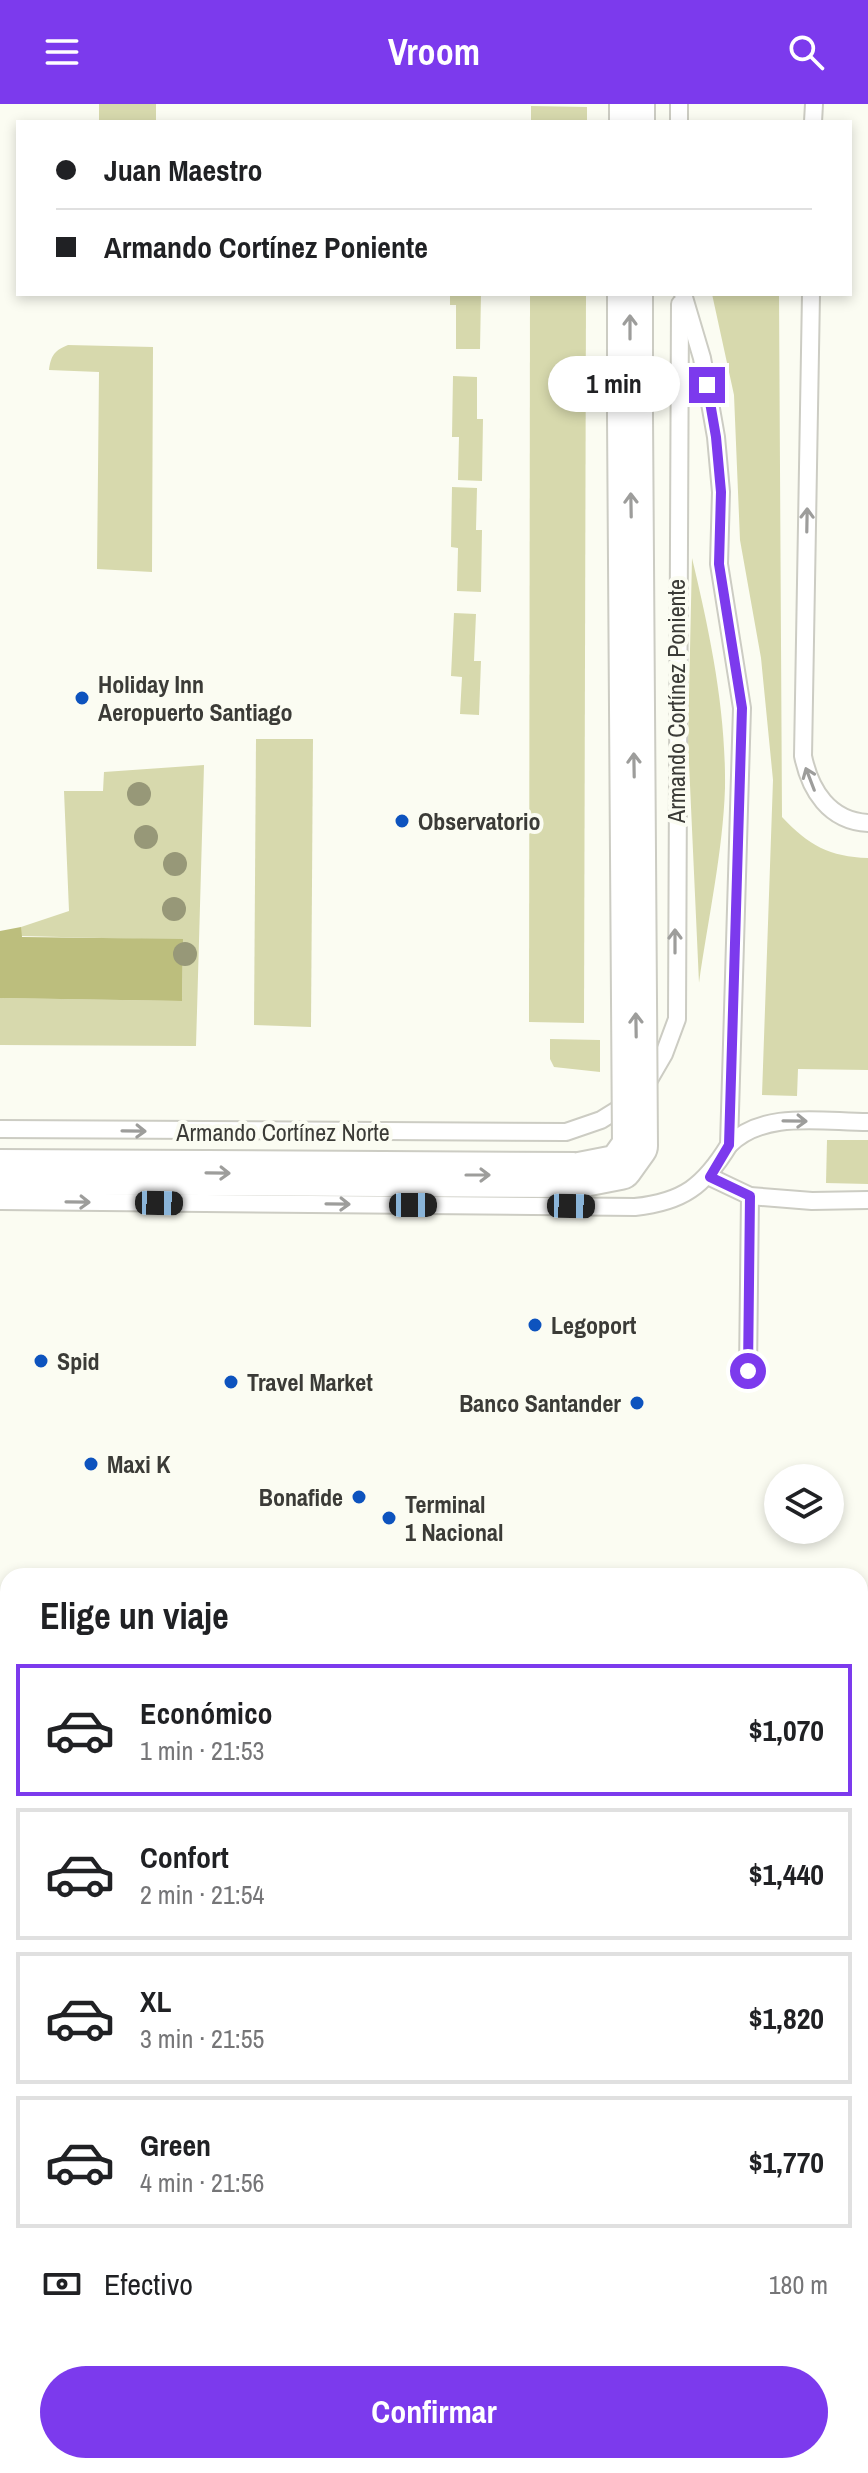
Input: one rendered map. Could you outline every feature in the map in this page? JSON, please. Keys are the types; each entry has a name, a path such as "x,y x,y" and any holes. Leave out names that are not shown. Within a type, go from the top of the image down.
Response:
{"highway":[{"name":"Armando Cortínez Poniente","path":"0,1172 579,1175 620,1167 635,1146 630,296"}],"lane":[{"name":"Armando Cortínez Poniente","path":"566,1132 627,1106 645,1086 664,1054 677,1019 682,296"},
{"name":"Armando Cortínez Poniente","path":"0,1201 635,1207 665,1204 710,1177 729,1145 742,708 719,564 721,492 716,437 702,358 683,296"},
{"path":"811,296 803,756 809,782 822,802 840,815 868,823"},
{"path":"729,1145 742,1132 774,1121 868,1122"},
{"name":"Armando Cortínez Norte","path":"0,1129 566,1132"},
{"path":"710,1177 750,1196 812,1201 868,1200"},
{"path":"748,1371 750,1196"}],"shaded area":[{"path":"99,104 156,104 156,120 99,120"},
{"path":"531,106 587,107 587,120 531,120"},
{"path":"450,296 481,296 480,349 456,349 456,305 450,305"},
{"path":"530,296 586,296 584,1023 529,1022"},
{"path":"712,296 779,296 782,817 820,848 868,858 868,1070 798,1069 797,1096 762,1095 773,780 761,658 740,540 734,395"},
{"path":"68,345 153,347 152,572 97,569 99,372 49,370 54,354"},
{"path":"453,376 477,377 477,419 483,419 482,481 458,480 459,437 452,437"},
{"path":"452,487 477,488 476,530 482,530 481,592 457,591 458,548 451,547"},
{"path":"692,558 716,672 725,759 721,836 699,983 688,741"},
{"path":"454,613 476,614 474,661 481,661 479,715 460,714 462,677 451,676"},
{"path":"256,739 313,739 311,1027 254,1025"},
{"path":"204,765 196,1046 0,1045 0,998 182,1001 183,940 21,936 21,927 69,911 64,791 103,791 104,772"},
{"path":"21,927 22,937 183,939 182,1001 0,998 0,931"},
{"path":"550,1039 600,1040 600,1072 554,1067 550,1059"},
{"path":"827,1140 868,1140 868,1184 826,1183"}],"place":[{"name":"Holiday Inn Aeropuerto Santiago","path":"82,698"},
{"name":"Observatorio","path":"402,821"},
{"name":"Legoport","path":"535,1325"},
{"name":"Spid","path":"41,1361"},
{"name":"Travel Market","path":"231,1382"},
{"name":"Banco Santander","path":"637,1403"},
{"name":"Maxi K","path":"91,1464"},
{"name":"Bonafide","path":"359,1497"},
{"name":"Terminal 1 Nacional","path":"389,1518"}],"route":[{"path":"707,385 721,492 719,564 733,633 742,708 729,1145 710,1177 750,1196 748,1371"}]}
